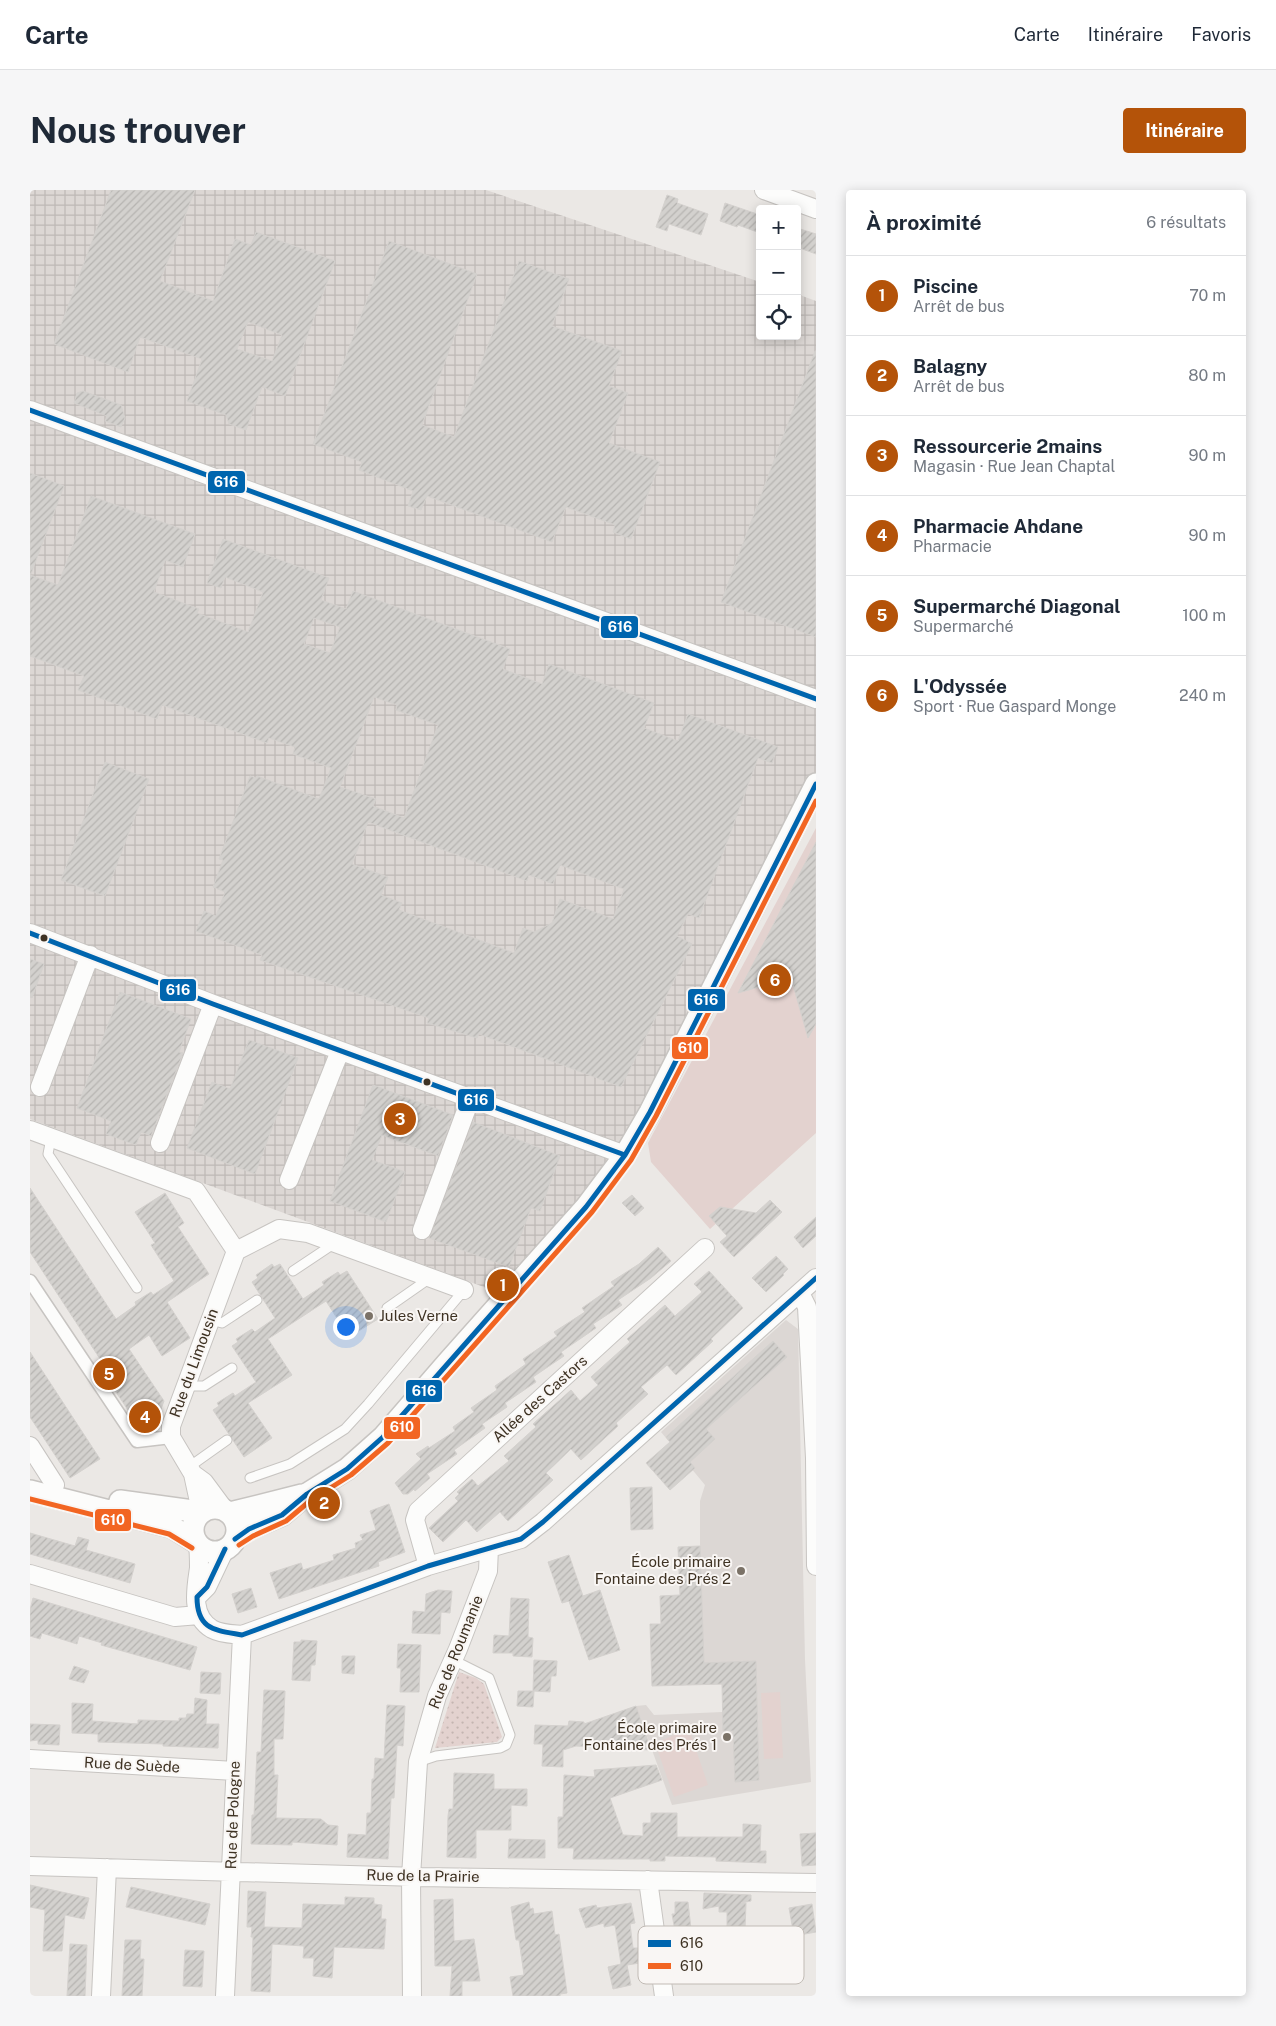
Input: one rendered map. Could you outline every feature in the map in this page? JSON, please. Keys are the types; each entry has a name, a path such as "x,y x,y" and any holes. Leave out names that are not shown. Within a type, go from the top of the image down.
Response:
{"street":[{"path":"764,190 816,209"},
{"path":"30,410 816,700"},
{"path":"30,1491 172,1527 203,1549 214,1552 230,1544 249,1529 282,1514 307,1494 347,1469 383,1437 446,1362 586,1207 625,1155 650,1112 816,784"},
{"path":"30,933 214,1004 625,1155"},
{"path":"40,1087 90,955"},
{"path":"160,1143 214,1004"},
{"path":"289,1180 340,1050"},
{"path":"422,1230 471,1097"},
{"path":"30,1130 196,1192 236,1251 280,1229 308,1233 464,1290"},
{"name":"Allée des Castors","path":"428,1566 415,1520 418,1511 705,1248"},
{"name":"Rue du Limousin","path":"227,1511 204,1482 191,1470 171,1437 171,1426 236,1251"},
{"path":"307,1494 227,1511 212,1507 201,1512 193,1523 193,1536 197,1543 198,1570 195,1586 199,1615 204,1623 213,1630 242,1634 428,1566 521,1539 543,1522 816,1278"},
{"path":"30,1280 138,1441 171,1437"},
{"path":"800,1293 807,1307 815,1458 816,1566"},
{"path":"30,1446 55,1486"},
{"name":"Rue du Limousin","path":"191,1470 201,1512"},
{"path":"30,1479 97,1498 201,1512"},
{"path":"197,1597 206,1587 230,1544 236,1523 227,1511"},
{"name":"Rue de Roumanie","path":"412,1996 411,1877 418,1762 436,1696 453,1660 488,1571 490,1548"},
{"path":"30,1574 175,1617 199,1615"},
{"name":"Rue de Pologne","path":"225,1996 242,1634"},
{"name":"Rue de Suède","path":"30,1760 235,1771"},
{"name":"Rue de la Prairie","path":"30,1866 411,1877 816,1883"},
{"path":"101,1996 107,1868"},
{"path":"648,1880 654,1926"}],"lane":[{"path":"51,1138 48,1154 137,1288"},
{"path":"293,1271 336,1243"},
{"path":"387,1308 431,1278"},
{"path":"250,1478 290,1464 345,1429 464,1290"},
{"path":"210,1320 222,1323 256,1300"},
{"path":"186,1386 204,1386 232,1368"},
{"path":"191,1470 227,1440"},
{"path":"418,1762 436,1756 500,1748 506,1745 510,1735 489,1678 453,1660"}],"shaded area":[{"path":"30,190 486,190 756,281 756,340 801,340 801,295 816,301 816,803 636,1154 519,1300 30,1119"},
{"path":"816,828 816,1133 710,1229 651,1162 648,1143"},
{"path":"786,1320 798,1329 805,1660 811,1782 672,1805 636,1706 646,1705 654,1715 722,1712 722,1704 733,1703 731,1684 652,1686 650,1624 661,1624 660,1596 680,1595 678,1547 700,1546 700,1501 705,1485 661,1432"},
{"path":"459,1672 476,1678 484,1684 502,1737 497,1742 435,1748"},
{"path":"780,1692 783,1758 764,1759 761,1693"},
{"path":"689,1729 708,1785 674,1797 655,1743"}],"building":[{"path":"111,190 195,190 160,281 213,301 235,239 251,245 256,232 335,261 285,396 262,387 246,430 229,424 226,415 187,401 202,359 140,337 128,372 54,344","holes":["248,322 282,335 272,361 237,349"]},
{"path":"667,195 678,199 677,203 708,214 701,235 669,224 667,231 656,227"},
{"path":"725,203 756,214 756,232 738,225 737,227 720,221"},
{"path":"801,229 816,234 816,254 801,248"},
{"path":"389,241 477,274 422,425 454,437 519,261 569,279 552,326 622,351 609,386 628,393 609,443 660,462 631,539 613,532 615,525 566,507 552,542 427,496 421,510 408,506 413,491 359,470 362,462 313,444"},
{"path":"816,351 816,637 721,602"},
{"path":"83,391 121,405 125,418 121,427 105,421 107,416 74,403 77,393"},
{"path":"30,473 64,486 31,574 30,574"},
{"path":"91,496 195,534 183,567 165,560 154,592 199,609 197,613 248,632 263,592 225,577 221,588 207,583 223,539 329,578 321,600 346,609 353,591 510,649 503,669 542,684 549,664 654,703 644,728 678,741 688,714 778,747 772,763 758,758 699,918 688,914 677,936 692,944 621,1087 479,1034 477,1038 427,1023 429,1018 260,960 262,955 196,931 204,911 216,916 225,892 213,887 223,860 219,859 250,776 256,778 257,776 319,799 331,768 293,754 295,747 269,738 267,743 162,705 157,719 78,690 84,676 30,656 30,575 58,585","holes":["314,618 340,627 330,653 304,644","374,697 397,705 396,710 438,725 404,818 373,806 376,799 340,787","368,822 527,881 529,875 553,884 560,865 624,889 613,919 560,899 552,923 534,932 523,928 514,953 399,910 402,903 381,895 388,877 352,864"]},
{"path":"105,762 149,779 105,896 61,880"},
{"path":"816,842 816,1024 808,1038 791,978 738,993"},
{"path":"30,959 44,964 32,998 30,997"},
{"path":"120,992 191,1019 179,1052 183,1053 151,1136 141,1132 136,1145 106,1134 111,1121 77,1108"},
{"path":"249,1040 298,1058 255,1174 187,1148 212,1082 230,1089"},
{"path":"373,1085 453,1115 438,1156 382,1135 372,1160 405,1172 386,1222 330,1201"},
{"path":"473,1122 560,1156 540,1211 531,1208 509,1267 429,1238"},
{"path":"30,1188 116,1319 136,1305 135,1302 151,1292 153,1295 174,1281 151,1245 155,1243 135,1212 165,1193 184,1223 178,1227 209,1274 167,1302 190,1338 162,1356 149,1335 129,1349 164,1401 156,1422 142,1431 100,1368 104,1365 30,1252"},
{"path":"632,1195 644,1208 635,1216 622,1203"},
{"path":"770,1200 782,1212 734,1257 720,1242 727,1236 709,1216 720,1207 756,1213"},
{"path":"816,1217 816,1236 803,1248 794,1237"},
{"path":"658,1247 671,1261 651,1278 618,1300 622,1305 593,1324 596,1328 561,1352 564,1356 533,1377 536,1382 505,1403 507,1407 482,1424 485,1428 454,1450 457,1454 427,1474 430,1478 415,1491 414,1489 408,1494 403,1494 395,1483 421,1459 416,1454 455,1431 453,1427 474,1412 471,1408 497,1390 495,1386 526,1364 523,1359 557,1336 554,1332 585,1312 582,1308 614,1286 611,1282 639,1264"},
{"path":"776,1256 788,1269 766,1292 752,1278"},
{"path":"272,1264 274,1267 280,1264 303,1299 324,1285 322,1282 338,1272 340,1275 347,1271 378,1319 349,1337 326,1301 268,1339 292,1375 248,1403 272,1438 244,1457 213,1410 219,1406 217,1403 233,1393 235,1396 256,1382 232,1346 238,1342 236,1339 252,1329 255,1332 275,1318 252,1282 258,1278 256,1275"},
{"path":"709,1271 743,1308 711,1339 713,1341 676,1375 667,1365 641,1387 648,1394 616,1423 618,1426 581,1460 571,1449 546,1473 553,1480 508,1521 500,1512 477,1532 466,1520 443,1542 429,1528 458,1501 455,1498 459,1494 457,1492 472,1479 478,1486 509,1461 504,1456 536,1427 533,1424 571,1390 580,1401 598,1385 591,1377 630,1342 627,1339 665,1305 675,1316 702,1292 694,1284"},
{"path":"773,1341 787,1357 706,1429 715,1439 690,1462 695,1468 670,1490 646,1463 670,1442 666,1437"},
{"path":"30,1352 100,1459 70,1478 30,1417"},
{"path":"652,1487 653,1529 631,1530 630,1488"},
{"path":"389,1504 405,1552 378,1562 379,1566 279,1599 270,1573 301,1563 303,1570 334,1560 333,1555 356,1548 355,1543 363,1540 360,1535 376,1530 370,1511"},
{"path":"30,1533 75,1546 78,1537 89,1540 86,1550 135,1564 130,1583 30,1554"},
{"path":"700,1546 704,1663 756,1661 759,1780 735,1782 733,1731 723,1731 722,1684 652,1686 650,1624 661,1624 660,1596 680,1595 678,1547"},
{"path":"569,1555 583,1596 600,1590 620,1650 589,1660 569,1601 562,1603 548,1562"},
{"path":"251,1588 257,1607 238,1613 232,1594"},
{"path":"438,1590 452,1591 450,1613 441,1612 440,1634 412,1633 413,1611 425,1612 426,1594"},
{"path":"33,1598 197,1647 190,1670 101,1645 102,1643 79,1636 77,1644 42,1633 40,1639 30,1636 30,1610"},
{"path":"511,1598 529,1599 528,1637 533,1638 532,1657 513,1656 513,1653 493,1653 494,1635 509,1636"},
{"path":"301,1640 317,1641 315,1665 311,1665 310,1681 292,1680 294,1642 301,1642"},
{"path":"398,1644 421,1645 419,1692 400,1692 401,1668 397,1668"},
{"path":"342,1656 355,1656 354,1674 342,1673"},
{"path":"534,1660 557,1661 556,1676 551,1676 550,1692 534,1691 533,1707 517,1706 518,1691 533,1691"},
{"path":"74,1666 89,1671 84,1683 69,1679"},
{"path":"201,1672 221,1673 220,1694 200,1693"},
{"path":"264,1690 285,1691 283,1739 274,1739 274,1775 278,1775 276,1818 321,1819 328,1825 338,1826 337,1845 292,1842 292,1845 251,1844 257,1752 261,1752"},
{"path":"195,1698 207,1700 206,1724 219,1724 218,1748 98,1742 98,1734 72,1733 72,1703 93,1704 92,1721 138,1724 138,1720 179,1721 179,1718 186,1718 187,1714 194,1714"},
{"path":"387,1705 405,1706 403,1746 397,1745 394,1798 391,1798 388,1859 347,1857 348,1834 366,1835 367,1813 371,1813 375,1758 384,1759"},
{"path":"636,1706 651,1750 576,1746 563,1750 563,1767 542,1766 543,1744 534,1744 535,1725 568,1726 569,1721 584,1722 584,1724"},
{"path":"30,1724 60,1725 59,1745 38,1744 38,1740 30,1741"},
{"path":"656,1765 662,1780 610,1798 623,1835 643,1836 643,1823 651,1823 651,1813 677,1813 677,1837 743,1837 743,1824 761,1825 760,1851 766,1851 766,1863 716,1861 716,1857 665,1856 665,1861 650,1861 650,1859 573,1859 574,1848 558,1848 558,1817 563,1817 564,1775 595,1777 594,1770"},
{"path":"454,1773 494,1774 494,1789 527,1789 527,1806 511,1805 511,1830 476,1830 476,1858 447,1857 448,1816 449,1809 453,1809"},
{"path":"816,1833 816,1865 802,1866 800,1834"},
{"path":"509,1839 545,1840 545,1858 508,1858"},
{"path":"30,1885 89,1898 84,1919 65,1915 62,1951 43,1951 45,1910 30,1907"},
{"path":"131,1887 210,1904 205,1925 126,1907"},
{"path":"248,1891 266,1892 264,1927 302,1928 303,1904 345,1905 345,1897 374,1898 374,1904 382,1905 381,1919 386,1919 384,1949 334,1947 332,1978 313,1976 314,1958 303,1958 304,1946 272,1944 270,1992 251,1991 253,1937 251,1937 252,1927 247,1927"},
{"path":"704,1893 751,1895 751,1901 741,1903 746,1903 745,1926 727,1926 727,1912 719,1912 719,1906 703,1909"},
{"path":"453,1899 454,1941 474,1939 480,1981 462,1981 462,1996 450,1996 452,1966 435,1966 434,1900"},
{"path":"529,1902 530,1909 533,1908 534,1914 552,1911 555,1935 559,1934 567,1993 560,1994 560,1996 513,1996 510,1977 524,1975 519,1940 516,1940 511,1907"},
{"path":"675,1902 688,1902 691,1926 674,1926 672,1914 675,1914"},
{"path":"631,1903 635,1923 630,1924 633,1948 638,1948 638,1963 627,1965 631,1985 613,1989 608,1967 621,1964 615,1925 604,1927 604,1923 586,1928 579,1909 596,1905 597,1908"},
{"path":"812,1904 816,1932 804,1934 804,1926 792,1926 789,1908"},
{"path":"125,1940 141,1940 140,1959 144,1959 142,1996 122,1996"},
{"path":"70,1944 87,1945 85,1996 67,1996"},
{"path":"185,1950 204,1951 202,1987 183,1986"}],"transit line":[{"name":"616","path":"30,410 816,699"},
{"name":"616","path":"235,1539 249,1529 282,1515 307,1494 347,1469 383,1437 586,1207 625,1155 650,1112 816,784"},
{"name":"610","path":"239,1545 253,1536 286,1521 311,1500 351,1475 388,1443 592,1212 631,1160 656,1116 816,801"},
{"name":"616","path":"30,933 213,1004 625,1155"},
{"name":"616","path":"225,1549 207,1587 197,1597 198,1608 200,1616 209,1626 224,1632 242,1635 428,1566 521,1539 543,1522 816,1278"},
{"name":"610","path":"30,1499 169,1534 192,1548"}],"place":[{"name":"L'Odyssée","path":"775,980"},
{"name":"Ressourcerie 2mains","path":"400,1119"},
{"name":"Piscine","path":"503,1285"},
{"name":"Jules Verne","path":"369,1316"},
{"name":"Supermarché Diagonal","path":"109,1374"},
{"name":"Pharmacie Ahdane","path":"145,1417"},
{"name":"Balagny","path":"324,1503"},
{"name":"École primaire Fontaine des Prés 2","path":"741,1571"},
{"name":"École primaire Fontaine des Prés 1","path":"727,1737"}]}
